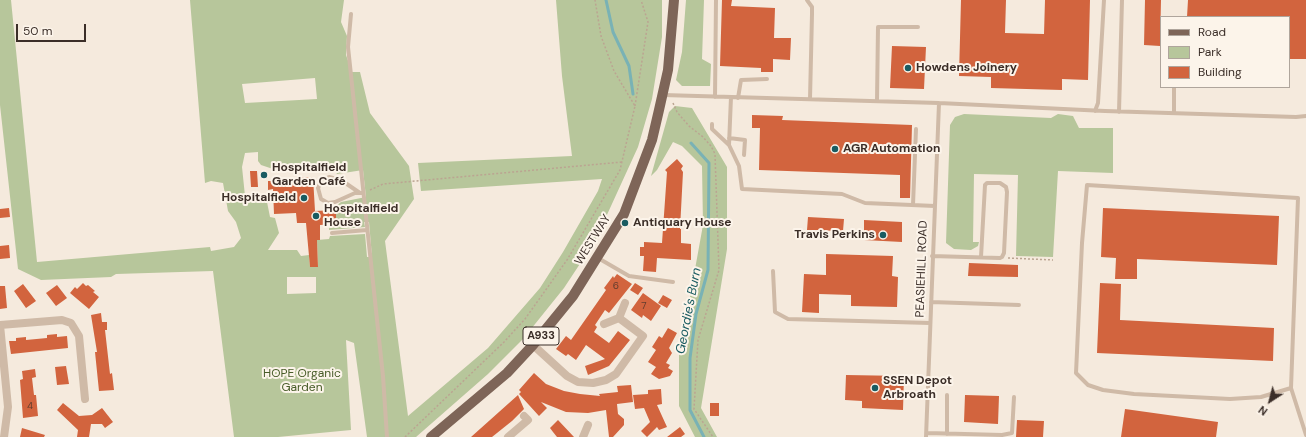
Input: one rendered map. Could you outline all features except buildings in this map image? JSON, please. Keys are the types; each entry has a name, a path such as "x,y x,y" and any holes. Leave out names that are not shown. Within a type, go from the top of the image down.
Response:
{"main road":[{"name":"WESTWAY","path":"431,437 507,373 533,345 573,296 624,214 667,96 668,63 674,0"}],"street":[{"path":"604,324 619,318 626,303"},
{"path":"533,345 567,376 578,382 593,384 606,380 616,374 643,336 619,318"},
{"path":"4,437 3,425 8,407 0,325 62,320 71,323 79,336 85,399"},
{"path":"508,437 528,420 524,416"},
{"path":"583,437 588,425"}],"lane":[{"path":"715,97 716,0"},
{"path":"807,0 812,7 810,100"},
{"path":"1095,111 1098,103 1104,0"},
{"path":"1119,112 1122,0"},
{"path":"351,14 348,47 362,193 383,376 386,437"},
{"path":"877,101 878,27 918,27"},
{"path":"738,98 741,80 767,79"},
{"path":"1174,88 1174,113"},
{"path":"667,96 939,103 1119,112 1296,117 1306,116"},
{"path":"729,146 731,97"},
{"name":"PEASIEHILL ROAD","path":"926,435 939,103"},
{"path":"712,124 712,129 729,146 739,166 742,189 842,194 865,203 934,206"},
{"path":"913,205 916,129"},
{"path":"729,138 745,140 744,155"},
{"path":"329,177 341,180 362,193 355,193 335,202 328,203 321,199 318,188 322,180 329,177"},
{"path":"932,256 982,257 1002,257 1004,253 1006,187 1000,183 988,183 984,190 982,257"},
{"path":"1291,388 1261,397 1222,399 1103,390 1088,385 1076,373 1087,185 1298,198 1291,388 1300,412 1306,435"},
{"path":"332,233 367,230"},
{"path":"597,258 629,276 673,282"},
{"path":"773,271 775,312 788,320 930,323"},
{"path":"931,302 1019,305"},
{"path":"947,396 947,434"},
{"path":"926,435 1002,435 1012,433 1014,397"}],"path":[{"path":"596,0 601,36 606,50 614,71 635,106"},
{"path":"406,437 504,342 525,319 567,260 620,170 635,106 648,22 641,0"},
{"path":"667,96 677,112 689,126 704,137 715,154 719,270 698,340 694,409 713,437"},
{"path":"362,193 383,184 622,162"},
{"path":"1002,257 1053,260"}],"green space":[{"name":"HOPE Organic Garden","path":"0,0 11,0 37,262 210,247 211,251 234,247 241,238 236,222 228,211 223,183 211,181 205,183 190,0 344,0 341,22 347,36 346,55 352,72 360,72 370,113 409,166 414,199 385,241 408,416 488,348 540,288 563,252 598,191 602,179 421,191 418,163 572,156 562,76 556,0 662,0 662,37 652,99 638,147 595,241 564,288 523,339 488,374 416,437 367,437 354,343 346,340 351,430 278,437 234,437 213,271 116,274 111,277 41,280 18,269 0,105","holes":["315,78 317,99 245,103 242,84","258,152 258,161 261,165 276,170 334,168 337,174 363,170 366,197 341,202 336,206 332,211 336,211 336,224 329,225 329,230 365,227 364,222 369,222 372,257 367,257 365,234 330,236 329,239 317,240 318,267 310,267 309,255 301,256 297,250 268,250 279,233 275,218 270,217 267,202 257,202 245,196 242,167 245,153","287,277 316,277 316,293 287,294"]},
{"path":"686,0 704,0 702,59 711,64 710,86 682,86 676,80 682,52"},
{"path":"675,106 692,108 727,167 727,249 701,408 717,437 695,437 679,406 679,344 686,319 703,225 702,166 682,146 673,142 657,170 651,176 669,112"},
{"path":"964,114 1051,118 1058,114 1073,116 1079,128 1113,128 1113,173 1058,171 1053,257 1016,256 1018,175 974,174 973,242 979,242 978,246 971,250 954,249 946,243 950,125 955,117"}],"waterway":[{"name":"Geordie's Burn","path":"606,0 613,32 629,66 633,94"},
{"name":"Geordie's Burn","path":"691,143 709,163 708,270 696,314 690,358 690,410 704,437"}],"place":[{"name":"Howdens Joinery","path":"908,68"},
{"name":"AGR Automation","path":"835,149"},
{"name":"Hospitalfield Garden Café","path":"264,175"},
{"name":"Hospitalfield","path":"304,198"},
{"name":"Hospitalfield House","path":"316,216"},
{"name":"Antiquary House","path":"625,223"},
{"name":"Travis Perkins","path":"883,235"},
{"name":"SSEN Depot Arbroath","path":"875,388"}]}
